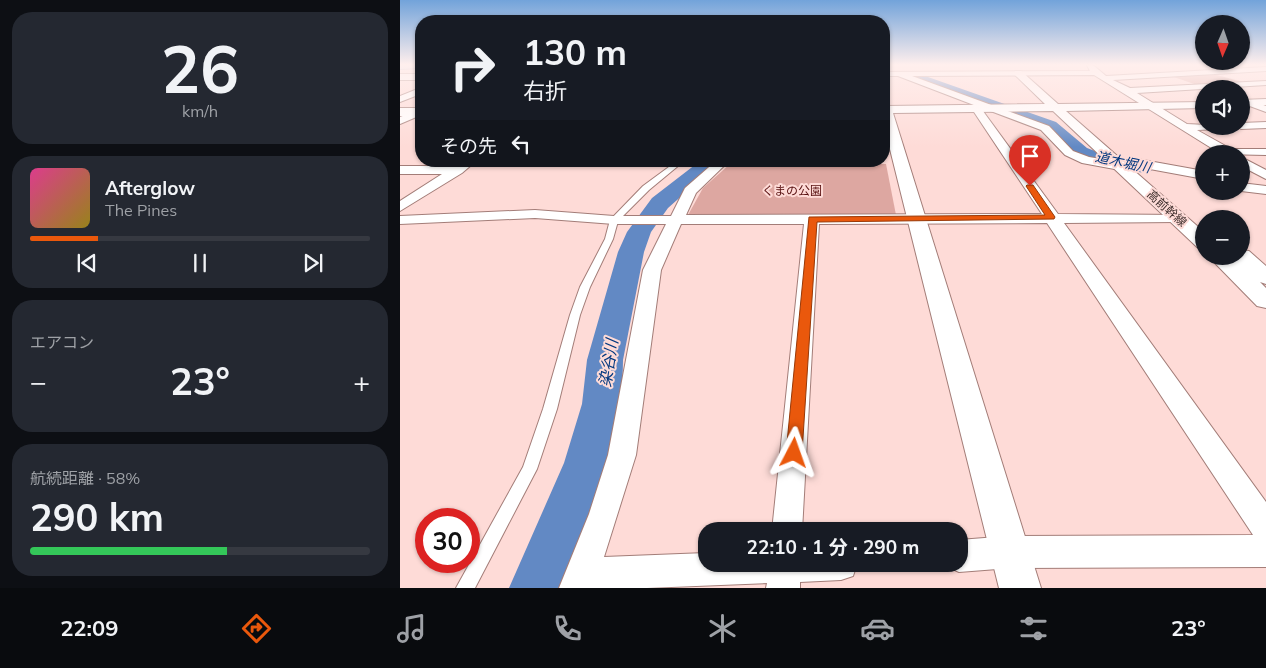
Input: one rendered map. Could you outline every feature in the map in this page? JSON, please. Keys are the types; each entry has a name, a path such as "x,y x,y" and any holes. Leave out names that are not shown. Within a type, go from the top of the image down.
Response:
{"street":[{"path":"400,99 414,92"},
{"path":"947,92 1045,128 1069,154 1086,160 1195,174"},
{"path":"967,92 1012,109"},
{"name":"高前幹線","path":"1045,92 1126,164 1195,235"},
{"path":"1131,92 1215,145"},
{"path":"1250,103 1266,102"},
{"path":"1250,104 1266,109"},
{"path":"890,115 990,109 1195,105"},
{"path":"990,109 1051,217 1266,528"},
{"path":"400,112 415,112"},
{"path":"400,121 415,115"},
{"path":"1250,126 1266,125"},
{"path":"1184,127 1195,127"},
{"path":"890,129 1020,588"},
{"path":"1250,152 1266,152"},
{"name":"高前幹線","path":"1126,164 1144,172 1195,216"},
{"path":"1250,166 1266,175"},
{"path":"400,207 462,167"},
{"path":"716,167 690,191 672,220 652,270 622,455 604,514 579,581 784,573"},
{"path":"400,170 458,170"},
{"path":"1144,172 1195,180"},
{"path":"1250,180 1266,181"},
{"path":"1250,188 1266,190"},
{"path":"400,220 535,214 616,220 1177,218"},
{"path":"789,522 812,219"},
{"path":"1250,264 1265,276"},
{"path":"1228,265 1266,300"},
{"path":"968,555 1010,552 1266,550"}],"lane":[{"path":"465,588 530,469 550,409 575,315 585,287 609,240 616,220 646,188 673,167"}],"green space":[{"name":"くまの公園","path":"727,167 887,167 896,215 688,215 703,188"}],"waterway":[{"name":"道木堀川","path":"959,92 1050,125 1081,152 1095,158 1144,167"},
{"name":"染谷川","path":"536,588 586,463 602,404 605,360 631,252 639,232 660,203 705,167"}],"route":[{"path":"794,453 812,219 1051,217 1030,186"}]}
